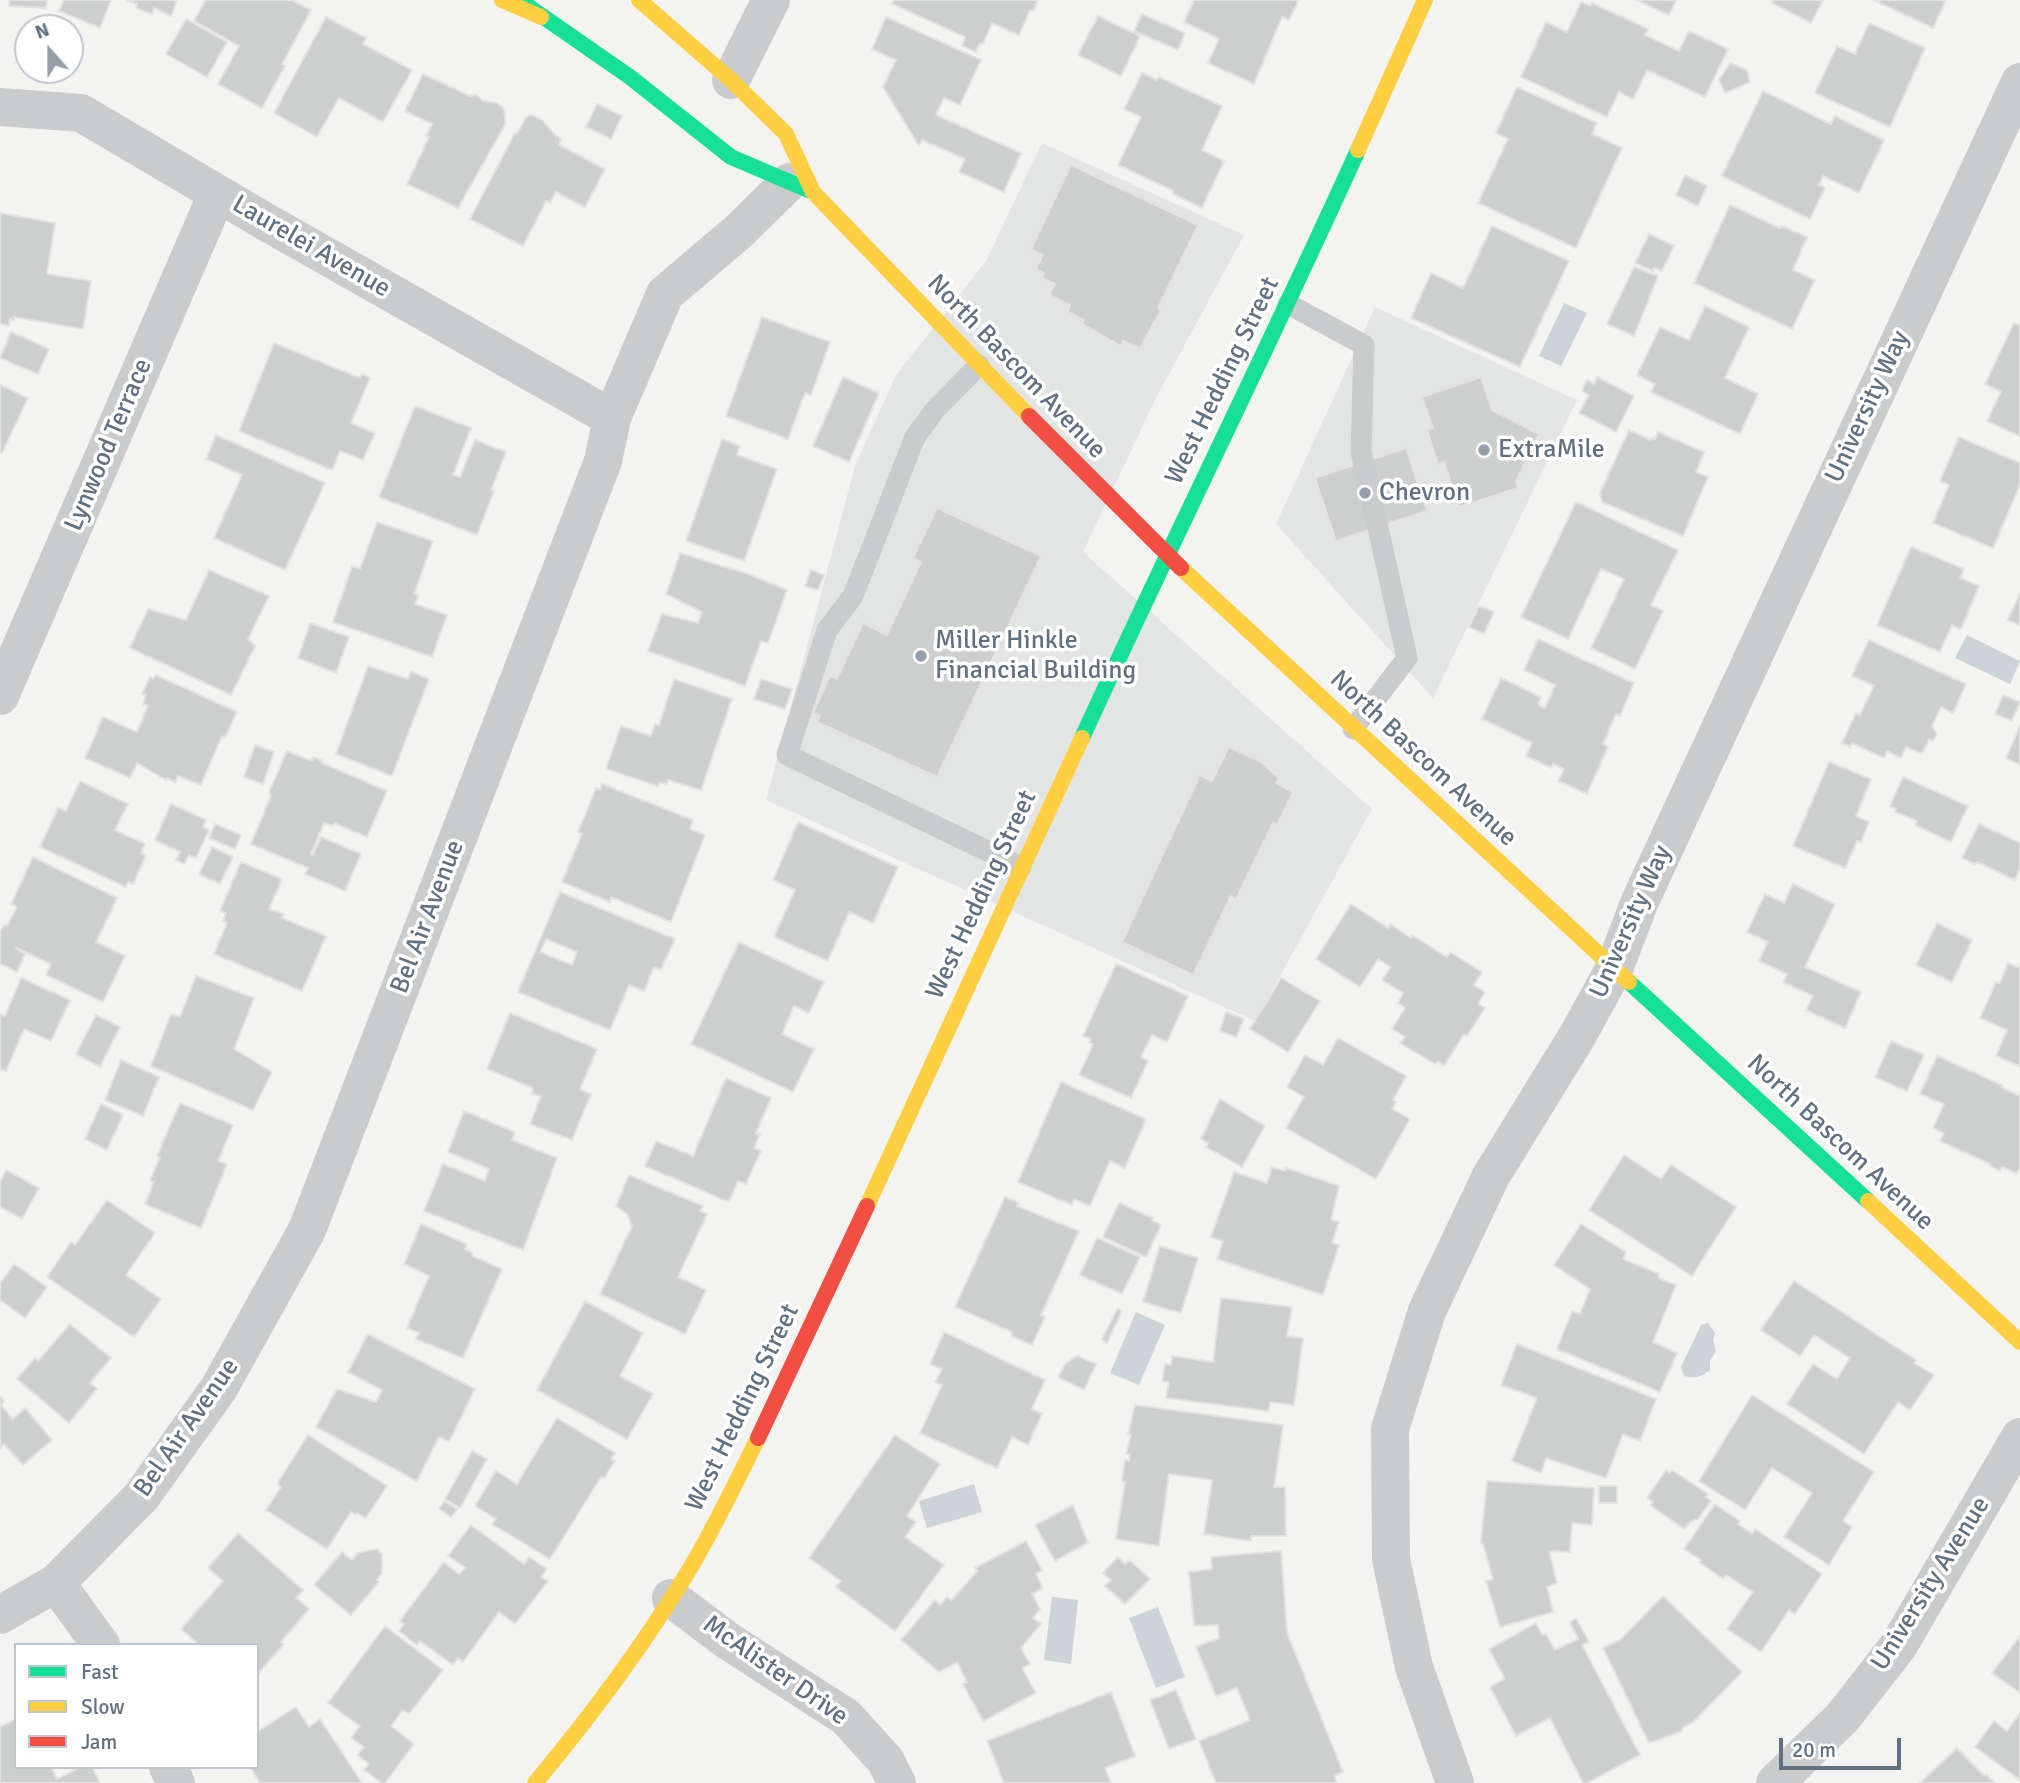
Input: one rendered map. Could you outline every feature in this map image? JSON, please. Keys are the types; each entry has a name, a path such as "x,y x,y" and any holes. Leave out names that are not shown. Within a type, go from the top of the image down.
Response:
{"main road":[{"path":"502,0 541,17"},
{"name":"North Bascom Avenue","path":"519,0 630,77 731,157 801,187 1166,554 2020,1342"},
{"name":"North Bascom Avenue","path":"639,0 731,80 786,134 801,187"},
{"name":"West Hedding Street","path":"535,1783 572,1739 671,1598 729,1496 781,1393 1166,554 1288,304 1425,0"}],"street":[{"path":"731,80 771,0"},
{"name":"University Way","path":"1455,1783 1414,1667 1391,1559 1390,1429 1427,1311 1491,1176 1579,1033 1614,969 1640,901 2020,82"},
{"name":"Laurelei Avenue","path":"0,107 81,113 217,194 612,418"},
{"name":"Bel Air Avenue","path":"0,1615 56,1583 141,1497 212,1399 307,1230 603,461 612,418 664,294 738,232 801,187"},
{"name":"Lynwood Terrace","path":"0,696 217,194"},
{"name":"University Avenue","path":"1775,1783 1842,1718 1899,1645 2020,1437"},
{"path":"56,1583 100,1643"},
{"name":"McAlister Drive","path":"671,1598 729,1641 845,1717 885,1760 897,1783"}],"lane":[{"path":"1288,304 1364,345 1361,452 1407,658 1353,729"},
{"path":"979,365 934,411 915,437 853,596 827,630 786,755 1021,867"}],"shaded area":[{"path":"1042,143 1244,235 1156,398 1083,552 1372,809 1255,1021 766,800 855,466 896,375 986,261"},
{"path":"1564,303 1587,313 1561,366 1539,356"},
{"path":"1375,307 1577,400 1433,698 1276,524"},
{"path":"1967,635 2020,661 2010,684 1955,658"},
{"path":"1136,1312 1165,1325 1139,1385 1110,1373"},
{"path":"1708,1323 1715,1333 1713,1340 1716,1351 1710,1361 1710,1370 1698,1377 1684,1376 1681,1367 1701,1325"},
{"path":"974,1484 982,1512 927,1528 919,1501"},
{"path":"1052,1597 1078,1600 1071,1664 1044,1660"},
{"path":"1158,1607 1185,1677 1156,1688 1129,1618"}],"building":[{"path":"10,0 47,0 46,8 9,6"},
{"path":"64,0 111,0 100,28 84,21 84,14 66,14 59,11"},
{"path":"127,0 177,0 171,16 154,8 152,14 136,8 137,4"},
{"path":"206,0 292,0 311,10 262,108 218,84 239,46 194,21"},
{"path":"894,0 1038,0 1033,11 1030,10 1019,35 992,23 983,44 980,43 976,52 962,46 965,37 892,4"},
{"path":"1194,0 1299,0 1289,20 1282,17 1254,84 1208,63 1219,39 1184,22"},
{"path":"1636,0 1676,0 1669,15"},
{"path":"1774,0 1823,0 1811,23 1772,3"},
{"path":"1874,0 1946,0 1933,28"},
{"path":"1581,2 1590,6 1592,3 1648,29 1645,35 1679,51 1689,31 1728,49 1705,97 1647,70 1633,99 1619,92 1607,117 1521,77 1546,22 1567,32"},
{"path":"1142,14 1185,33 1178,50 1134,31"},
{"path":"1098,16 1140,36 1121,76 1078,55"},
{"path":"326,17 366,38 363,44 412,70 383,122 339,98 317,137 274,113"},
{"path":"886,17 981,60 960,105 944,98 936,115 1021,153 1004,192 959,172 965,159 922,140 919,146 883,87 896,60 872,49"},
{"path":"186,19 227,42 207,77 166,54"},
{"path":"1869,23 1925,48 1890,127 1815,93 1837,46 1855,54"},
{"path":"1730,63 1747,70 1750,82 1725,93 1719,80"},
{"path":"1142,73 1157,80 1159,77 1222,106 1202,150 1224,161 1202,208 1173,194 1174,191 1118,165 1141,117 1124,109"},
{"path":"423,74 470,96 476,95 483,101 497,103 503,108 505,115 502,130 458,208 407,184 429,137 426,136 432,124 405,111"},
{"path":"1517,87 1597,123 1592,134 1622,148 1576,248 1478,203 1508,139 1496,133"},
{"path":"1763,91 1831,124 1835,116 1884,140 1859,193 1823,176 1819,185 1825,188 1810,219 1722,176"},
{"path":"597,104 622,116 611,139 586,127"},
{"path":"531,115 542,120 561,139 559,145 605,169 585,207 556,192 550,203 546,201 523,246 470,219 515,133 517,134 526,117"},
{"path":"1071,165 1198,225 1158,308 1161,310 1140,348 1123,341 1121,346 1082,324 1084,320 1068,312 1070,305 1049,295 1055,284 1042,278 1044,273 1036,269 1043,255 1031,249"},
{"path":"1685,175 1707,186 1698,206 1676,195"},
{"path":"1730,205 1807,237 1793,270 1815,280 1792,329 1694,283"},
{"path":"0,213 55,223 47,274 91,281 83,329 14,317 14,320 10,319 9,326 0,324"},
{"path":"1492,226 1569,261 1520,367 1411,318 1431,273 1463,288"},
{"path":"1649,234 1674,246 1662,271 1654,268 1653,271 1635,263"},
{"path":"1634,267 1658,276 1634,336 1607,324"},
{"path":"1705,306 1749,327 1725,378 1758,394 1740,434 1651,392 1655,384 1637,375 1660,327 1689,340"},
{"path":"762,317 830,342 811,395 805,393 788,439 726,416"},
{"path":"2014,323 2020,326 2020,436 1987,421 2001,392 1985,384"},
{"path":"11,332 49,349 38,374 0,358"},
{"path":"274,343 360,378 362,374 370,378 351,423 375,433 363,460 340,451 332,470 239,431"},
{"path":"843,377 879,393 849,462 813,446"},
{"path":"1481,377 1492,410 1539,434 1516,481 1518,488 1459,507 1444,462 1438,464 1427,430 1433,428 1422,397"},
{"path":"1597,377 1634,396 1616,432 1579,413 1589,395 1582,391 1587,380 1594,384"},
{"path":"0,385 28,398 2,453 0,452"},
{"path":"415,406 471,428 453,475 460,477 475,440 506,452 477,535 379,497"},
{"path":"1629,430 1651,440 1655,439 1658,432 1704,452 1696,472 1708,477 1683,536 1602,502 1600,493"},
{"path":"216,435 325,483 285,570 214,538 242,475 206,459"},
{"path":"1959,437 2020,463 2020,485 1993,548 1933,523 1949,485 1940,481"},
{"path":"722,439 740,446 737,455 777,469 744,561 686,541"},
{"path":"1406,448 1427,511 1336,541 1315,478"},
{"path":"1576,502 1678,550 1651,605 1663,611 1635,669 1591,648 1624,579 1601,569 1568,639 1521,617"},
{"name":"Miller Hinkle Financial Building","path":"937,508 1041,556 937,777 817,722 820,716 813,713 830,676 837,679 863,623 887,635 921,562 913,558"},
{"path":"377,522 433,541 414,594 419,595 415,604 447,615 432,657 333,622 352,566 360,569"},
{"path":"1911,547 1964,569 1960,578 1979,586 1961,629 1952,625 1940,652 1877,625"},
{"path":"680,553 748,574 787,590 768,643 761,641 745,686 648,651 662,614 698,623 702,612 666,594"},
{"path":"209,570 269,596 248,639 255,646 231,695 130,648 148,609 186,620"},
{"path":"811,570 824,575 818,590 805,586"},
{"path":"2020,593 2020,625 2008,620"},
{"path":"1479,606 1494,612 1484,634 1469,627"},
{"path":"310,623 349,637 336,673 298,658"},
{"path":"1538,639 1634,683 1620,716 1616,714 1603,744 1608,747 1587,794 1558,781 1564,769 1553,764 1552,768 1526,756 1532,743 1482,719 1501,678 1541,697 1538,705 1545,708 1555,685 1524,670"},
{"path":"1869,640 1966,684 1953,713 1941,707 1932,726 1937,734 1933,741 1929,739 1922,754 1906,747 1901,758 1887,751 1884,758 1852,743 1850,747 1842,743 1856,713 1860,715 1874,686 1852,676"},
{"path":"368,666 408,679 411,672 429,679 392,776 336,754"},
{"path":"156,675 237,712 225,738 222,736 201,785 178,776 175,782 167,778 166,780 137,763 130,778 85,758 103,717 137,732 148,706 143,704 146,695 142,694 150,677 153,679"},
{"path":"674,679 732,699 701,790 668,780 667,784 660,782 658,786 606,769 621,726 651,736 655,724 659,725"},
{"path":"761,679 792,689 785,709 754,699"},
{"path":"2003,695 2020,702 2012,721 1995,714"},
{"path":"2020,726 2020,765 2006,758"},
{"path":"255,745 274,752 263,784 244,777"},
{"path":"1229,747 1261,762 1279,778 1276,783 1293,792 1277,825 1273,823 1236,899 1231,896 1193,975 1122,942 1200,775 1212,781"},
{"path":"287,751 312,761 313,757 323,761 322,763 387,791 367,837 334,823 333,826 324,823 311,854 313,855 321,837 361,854 345,891 305,874 308,868 251,844"},
{"path":"1829,762 1871,779 1856,816 1869,822 1861,842 1857,841 1845,868 1793,846"},
{"path":"1903,777 1968,806 1951,842 1915,825 1917,821 1895,812 1896,809 1890,806"},
{"path":"80,781 128,804 115,830 145,844 141,853 146,855 133,884 128,882 126,887 40,847 58,808 66,811"},
{"path":"602,784 693,820 690,829 705,835 671,922 611,897 610,902 562,882 582,834 578,832 596,788 600,790"},
{"path":"171,804 206,820 203,827 209,830 196,858 189,855 184,864 176,860 180,852 155,840"},
{"path":"798,822 898,867 873,923 849,912 828,961 774,937 795,890 773,880"},
{"path":"215,824 241,835 235,849 209,838"},
{"path":"1979,824 2020,843 2020,868 2015,880 1962,858"},
{"path":"212,847 233,857 220,884 199,874"},
{"path":"33,857 117,898 96,942 125,956 103,1002 46,975 51,964 16,948 25,954 17,972 0,964 0,932 4,925 7,926 17,907 11,904"},
{"path":"241,862 282,879 269,909 284,914 282,918 326,936 302,991 214,954 227,923 223,921 226,913 220,911"},
{"path":"1793,884 1835,904 1805,967 1861,992 1845,1028 1806,1010 1813,996 1783,982 1787,974 1759,961 1768,942 1747,932 1765,894 1784,903"},
{"path":"560,892 675,939 661,970 654,967 644,991 629,985 610,1030 518,992","holes":["546,939 577,952 572,965 540,952"]},
{"path":"1351,904 1388,928 1390,924 1447,957 1450,952 1482,972 1474,985 1485,992 1478,1004 1485,1008 1467,1036 1464,1034 1444,1066 1438,1061 1435,1064 1400,1043 1405,1037 1392,1029 1405,1008 1398,1003 1403,993 1382,980 1391,967 1378,959 1360,987 1316,959"},
{"path":"1937,923 1972,940 1952,982 1916,965"},
{"path":"739,942 824,982 809,1013 794,1006 782,1034 814,1049 793,1092 691,1044"},
{"path":"2008,963 2020,968 2020,1066 1996,1056 2007,1030 1980,1018"},
{"path":"1116,964 1188,996 1167,1042 1152,1035 1141,1057 1148,1061 1131,1098 1079,1075 1093,1044 1089,1042 1091,1039 1083,1036"},
{"path":"196,976 254,998 234,1049 272,1072 253,1110 151,1066 171,1014 180,1017"},
{"path":"21,978 70,1000 51,1041 24,1029 6,1071 0,1069 0,1014 5,1016"},
{"path":"1281,978 1320,1001 1288,1052 1250,1029"},
{"path":"1226,1012 1244,1019 1236,1037 1220,1031"},
{"path":"510,1013 597,1049 580,1089 591,1094 572,1140 530,1124 541,1096 532,1093 533,1088 487,1069"},
{"path":"96,1015 120,1027 100,1067 76,1054"},
{"path":"1338,1038 1406,1076 1393,1100 1396,1102 1392,1109 1410,1119 1376,1179 1286,1128 1304,1097 1287,1087 1305,1055 1323,1065"},
{"path":"1891,1041 1924,1055 1907,1091 1875,1077"},
{"path":"1937,1056 2020,1096 2020,1167 2017,1173 2002,1167 2000,1171 1940,1141 1944,1133 1933,1128 1944,1104 1920,1094"},
{"path":"121,1060 159,1077 143,1116 105,1100"},
{"path":"726,1078 771,1098 756,1133 760,1134 754,1148 761,1151 746,1184 738,1181 729,1202 645,1166 656,1141 693,1156"},
{"path":"1061,1082 1146,1119 1125,1168 1110,1161 1090,1206 1074,1199 1072,1205 1018,1182"},
{"path":"1220,1099 1265,1126 1242,1167 1206,1147 1208,1143 1201,1139"},
{"path":"180,1103 233,1125 218,1161 227,1164 201,1228 145,1204 154,1182 150,1181 160,1157 157,1156"},
{"path":"101,1104 123,1115 107,1150 85,1139"},
{"path":"464,1111 515,1132 512,1140 557,1158 523,1250 424,1211 443,1164 485,1181 489,1169 448,1152"},
{"path":"1624,1155 1661,1179 1671,1165 1736,1207 1692,1276 1589,1210"},
{"path":"1272,1167 1285,1171 1286,1168 1339,1186 1331,1220 1339,1222 1332,1243 1339,1245 1323,1295 1217,1259 1223,1241 1211,1237 1234,1172 1267,1183"},
{"path":"6,1170 39,1188 22,1219 0,1207 0,1182"},
{"path":"629,1175 703,1206 700,1211 707,1214 678,1277 706,1290 685,1334 600,1294 632,1226 627,1214 616,1206"},
{"path":"1005,1197 1019,1203 1017,1206 1079,1231 1041,1315 1045,1317 1032,1345 1011,1336 1012,1332 955,1307"},
{"path":"107,1200 155,1233 126,1275 161,1299 134,1337 47,1277 71,1242 75,1245"},
{"path":"1119,1203 1153,1218 1152,1220 1161,1225 1146,1257 1103,1237"},
{"path":"421,1224 467,1244 465,1249 473,1253 472,1256 502,1269 463,1358 416,1339 419,1333 407,1328 429,1276 404,1264"},
{"path":"1581,1224 1626,1252 1623,1259 1659,1274 1658,1278 1676,1285 1653,1342 1677,1353 1660,1392 1557,1349 1572,1311 1580,1314 1590,1289 1554,1265"},
{"path":"1097,1238 1140,1257 1122,1294 1080,1275"},
{"path":"1160,1246 1198,1258 1181,1313 1143,1302"},
{"path":"14,1264 47,1287 25,1318 0,1300 0,1284"},
{"path":"1794,1281 1916,1360 1914,1363 1934,1375 1910,1410 1898,1402 1864,1454 1787,1404 1813,1364 1837,1379 1850,1358 1814,1335 1800,1356 1761,1330"},
{"path":"1221,1298 1292,1307 1287,1336 1303,1338 1294,1405 1270,1402 1269,1411 1166,1398 1169,1382 1162,1381 1165,1364 1171,1365 1172,1356 1213,1362"},
{"path":"585,1301 643,1333 620,1376 653,1394 627,1439 537,1390"},
{"path":"1118,1308 1122,1311 1107,1343 1102,1339"},
{"path":"70,1324 111,1358 90,1383 97,1389 69,1423 17,1379 35,1358 38,1361"},
{"path":"944,1332 1045,1380 1032,1409 1042,1414 1028,1445 1012,1437 997,1468 920,1433 942,1385 935,1382 942,1369 930,1364"},
{"path":"368,1334 475,1389 449,1442 439,1437 417,1481 316,1427 337,1389 376,1402 382,1390 348,1372"},
{"path":"1517,1344 1656,1399 1640,1441 1623,1434 1606,1478 1546,1458 1541,1473 1512,1461 1537,1398 1501,1385"},
{"path":"1077,1356 1096,1364 1084,1390 1058,1377 1065,1364"},
{"path":"1752,1395 1874,1472 1843,1521 1852,1527 1829,1565 1784,1537 1812,1493 1772,1468 1745,1510 1699,1481"},
{"path":"0,1396 4,1401 1,1405 13,1419 25,1408 52,1440 23,1465 4,1444 0,1448"},
{"path":"1135,1405 1283,1425 1274,1487 1285,1487 1286,1536 1251,1536 1251,1541 1204,1534 1212,1480 1169,1474 1159,1546 1116,1539 1125,1482 1122,1481 1125,1460 1129,1461 1130,1454 1126,1454 1131,1435 1128,1434"},
{"path":"557,1418 615,1453 611,1459 615,1461 604,1478 601,1477 550,1559 492,1524 496,1519 475,1506 496,1471 517,1484"},
{"path":"308,1435 387,1486 366,1518 351,1512 327,1549 266,1510 281,1487 277,1484"},
{"path":"895,1435 940,1464 907,1516 916,1522 905,1537 944,1565 895,1631 836,1587 841,1581 809,1558"},
{"path":"472,1451 487,1459 460,1508 445,1499"},
{"path":"1666,1470 1670,1473 1672,1470 1708,1494 1706,1497 1711,1501 1698,1519 1690,1522 1684,1529 1650,1505 1653,1502 1647,1498"},
{"path":"1487,1481 1594,1488 1592,1525 1572,1523 1570,1552 1549,1551 1557,1583 1547,1587 1553,1612 1500,1627 1486,1581 1493,1579 1481,1543"},
{"path":"1599,1486 1617,1486 1617,1503 1599,1503"},
{"path":"444,1501 457,1509 451,1517 439,1509"},
{"path":"1715,1504 1740,1521 1738,1524 1752,1534 1755,1529 1822,1574 1795,1614 1789,1610 1761,1652 1727,1629 1753,1592 1726,1575 1723,1579 1684,1549"},
{"path":"1073,1505 1088,1543 1055,1561 1035,1525"},
{"path":"471,1525 524,1564 529,1557 547,1569 541,1577 548,1581 515,1624 499,1612 463,1662 458,1658 453,1665 420,1641 417,1645 399,1631 404,1624 400,1621 444,1562 459,1574 466,1568 448,1556"},
{"path":"238,1533 303,1590 296,1598 309,1609 259,1673 259,1643 197,1643 181,1629 223,1581 208,1568"},
{"path":"1026,1541 1042,1570 1036,1574 1043,1588 1032,1594 1040,1609 1033,1618 1041,1624 1021,1648 1030,1664 1022,1668 1036,1693 983,1721 963,1684 967,1682 957,1662 939,1672 901,1640 935,1600 940,1605 947,1597 952,1600 978,1570 975,1568"},
{"path":"377,1549 382,1554 382,1573 377,1580 379,1582 351,1615 314,1585 342,1552 352,1560 358,1553"},
{"path":"1281,1551 1287,1633 1343,1772 1334,1775 1337,1783 1216,1783 1199,1741 1250,1720 1237,1688 1216,1696 1196,1647 1219,1638 1218,1625 1194,1626 1189,1572 1212,1569 1211,1557"},
{"path":"1118,1557 1125,1564 1130,1560 1150,1579 1125,1604 1105,1586 1111,1580 1103,1573"},
{"path":"1663,1596 1742,1672 1693,1722 1682,1728 1682,1731 1649,1743 1603,1648 1620,1640"},
{"path":"1576,1618 1589,1642 1582,1645 1640,1755 1587,1783 1583,1783 1550,1718 1516,1736 1490,1687 1505,1679 1489,1649 1536,1623 1555,1650 1578,1639 1570,1622"},
{"path":"385,1626 443,1670 409,1714 403,1710 391,1726 414,1744 385,1783 382,1783 364,1770 369,1764 357,1755 364,1747 351,1738 360,1726 328,1703"},
{"path":"2020,1636 2020,1693 1992,1673"},
{"path":"1176,1690 1196,1739 1169,1749 1150,1700"},
{"path":"1111,1692 1135,1756 1105,1768 1111,1783 1004,1783 987,1741"},
{"path":"296,1707 309,1727 320,1719 362,1783 260,1783 251,1769 259,1769 259,1731"},
{"path":"2020,1713 2020,1780 1975,1747 1994,1721 2007,1731"},
{"path":"14,1720 14,1769 52,1769 57,1779 77,1769 93,1769 100,1783 0,1783 0,1727"},
{"path":"1957,1748 1984,1776 1986,1774 1995,1783 1920,1783"}],"traffic: fast":[{"path":"519,0 630,77 731,157 813,192"},
{"path":"1082,738 1358,150"},
{"path":"1629,982 1868,1201"}],"traffic: slow":[{"path":"502,0 541,17"},
{"path":"639,0 731,80 786,134 813,192 1029,416"},
{"path":"1358,150 1425,0"},
{"path":"1181,568 1629,982"},
{"path":"867,1206 1082,738"},
{"path":"1868,1201 2020,1342"},
{"path":"535,1783 614,1682 669,1602 724,1507 758,1438"}],"traffic: jam":[{"path":"1029,416 1181,568"},
{"path":"758,1438 867,1206"}],"place":[{"name":"ExtraMile","path":"1484,450"},
{"name":"Chevron","path":"1365,493"},
{"name":"Miller Hinkle Financial Building","path":"921,656"}]}
